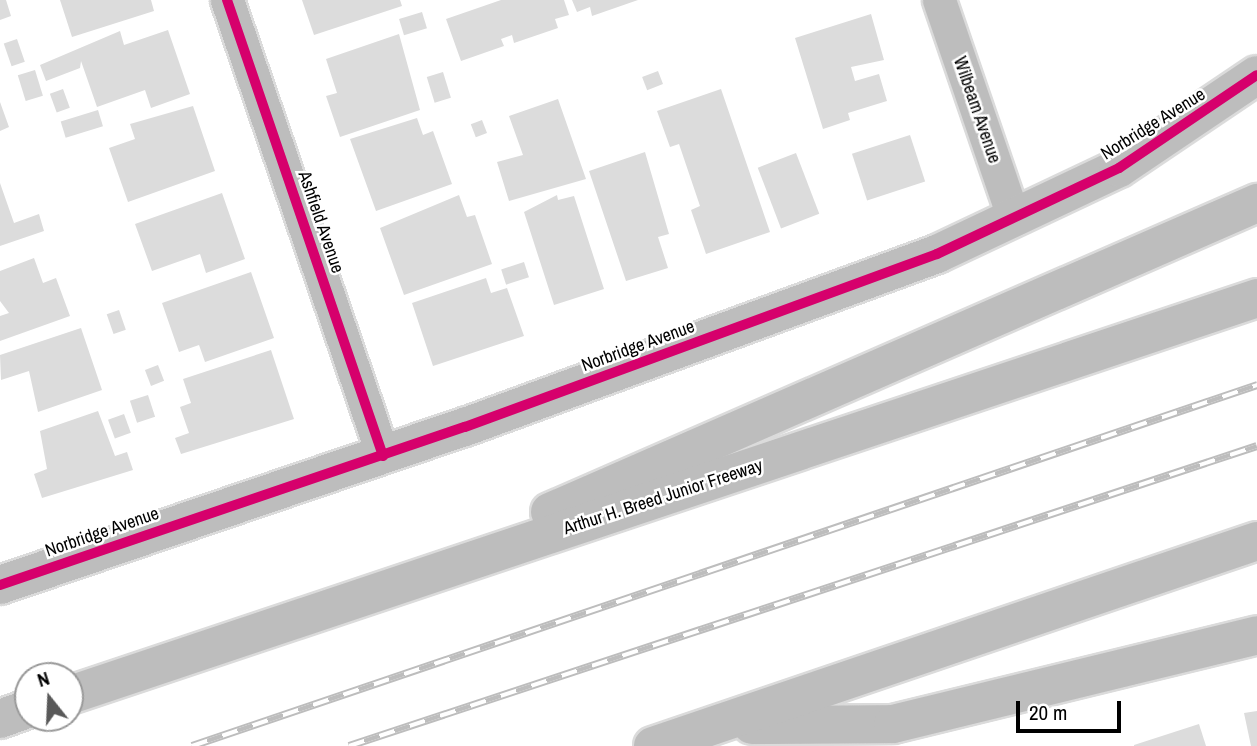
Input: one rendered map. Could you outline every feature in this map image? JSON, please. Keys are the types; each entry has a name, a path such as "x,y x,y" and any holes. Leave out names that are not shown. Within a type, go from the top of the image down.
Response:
{"main road":[{"name":"Norbridge Avenue","path":"1,581 383,456 866,282 1014,219 1140,156 1257,75"},
{"path":"341,604 1073,279 1257,203"},
{"name":"Arthur H. Breed Junior Freeway","path":"84,690 1257,298"},
{"path":"653,746 1257,541"},
{"path":"718,725 893,724 1257,635"}],"street":[{"name":"Ashfield Avenue","path":"227,0 383,456"},
{"name":"Wilbeam Avenue","path":"939,0 1014,219"}],"building":[{"path":"0,0 6,0 11,16 0,20"},
{"path":"60,0 151,0 154,11 72,37"},
{"path":"302,0 400,0 402,6 314,35"},
{"path":"501,0 564,0 569,15 555,19 558,28 514,43 512,35 501,39 504,46 461,61 446,19"},
{"path":"572,0 638,0 592,16 590,7 577,12"},
{"path":"422,12 427,28 404,35 399,19"},
{"path":"871,14 884,60 851,67 855,81 879,74 887,101 848,113 850,120 823,129 795,38"},
{"path":"168,30 190,94 151,108 145,90 97,107 81,61 80,68 46,81 40,65 120,31 124,45"},
{"path":"399,34 420,110 340,137 326,96 337,93 326,59"},
{"path":"17,39 25,62 12,66 4,44"},
{"path":"35,70 43,96 26,101 18,75"},
{"path":"658,71 663,84 647,90 642,77"},
{"path":"443,72 451,98 435,103 427,77"},
{"path":"63,89 70,108 57,113 50,94"},
{"path":"721,89 770,232 706,254 691,210 700,206 679,144 670,147 657,111"},
{"path":"558,99 586,179 509,201 497,162 523,155 509,116"},
{"path":"0,102 9,127 0,131"},
{"path":"193,106 215,171 128,202 109,148 135,139 130,124"},
{"path":"98,110 103,126 66,138 61,121"},
{"path":"417,118 423,135 433,131 452,184 376,211 350,139"},
{"path":"482,120 487,133 476,137 471,124"},
{"path":"910,135 925,182 867,200 852,154"},
{"path":"645,152 669,234 658,237 668,268 626,281 589,171"},
{"path":"796,153 819,214 781,228 758,168"},
{"path":"0,183 14,223 39,214 44,231 0,246"},
{"path":"222,193 245,259 206,273 200,254 152,271 135,224"},
{"path":"459,195 467,217 475,215 492,264 404,295 380,228"},
{"path":"557,195 558,200 574,196 604,289 554,305 524,212"},
{"path":"34,258 43,283 56,278 70,316 0,341 0,316 9,313 0,301 0,271"},
{"path":"524,262 529,277 506,285 501,269"},
{"path":"251,272 274,338 205,362 199,345 179,352 162,303"},
{"path":"486,278 491,293 507,288 524,336 433,366 412,303"},
{"path":"119,310 126,330 114,334 107,314"},
{"path":"81,328 102,390 38,412 29,371 1,380 0,355"},
{"path":"271,350 294,419 181,454 175,438 189,433 180,407 191,403 183,379"},
{"path":"158,365 164,381 151,386 145,370"},
{"path":"148,395 155,417 137,423 130,401"},
{"path":"98,411 115,456 127,452 133,470 42,498 34,474 47,469 40,431"},
{"path":"124,414 131,433 115,439 108,420"},
{"path":"1257,711 1257,746 1251,746 1244,713"},
{"path":"1199,724 1206,746 1134,746 1134,745"}],"railway":[{"path":"192,746 1257,385"},
{"path":"349,746 1257,446"}],"cycle path":[{"path":"227,0 383,456"},
{"path":"0,585 465,427 937,254 1119,168 1257,75"}]}
